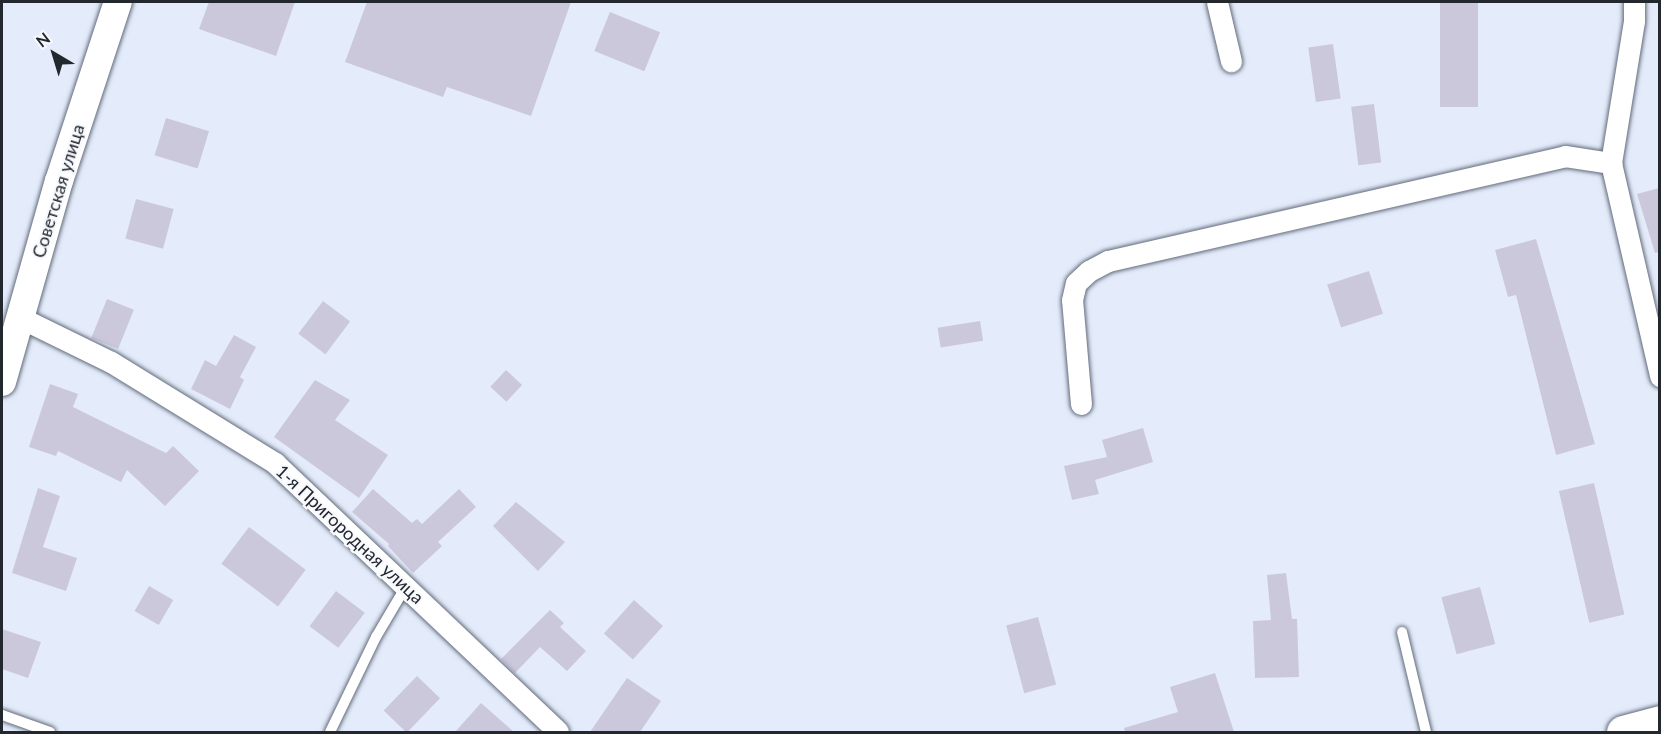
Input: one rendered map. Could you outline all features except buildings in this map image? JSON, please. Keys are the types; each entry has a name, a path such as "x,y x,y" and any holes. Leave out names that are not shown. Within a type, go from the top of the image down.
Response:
{"main road":[{"path":"1623,732 1659,722"}],"street":[{"name":"Советская улица","path":"2,382 59,181 118,2"},
{"path":"1216,2 1231,61"},
{"path":"1634,2 1611,163 1659,376"},
{"path":"1081,404 1072,300 1076,283 1089,271 1108,261 1564,156 1611,163"},
{"name":"1-я Пригородная улица","path":"21,318 111,362 275,463 558,732"}],"lane":[{"path":"330,732 376,637 406,586"},
{"path":"1402,632 1426,732"},
{"path":"2,715 50,732"}]}
